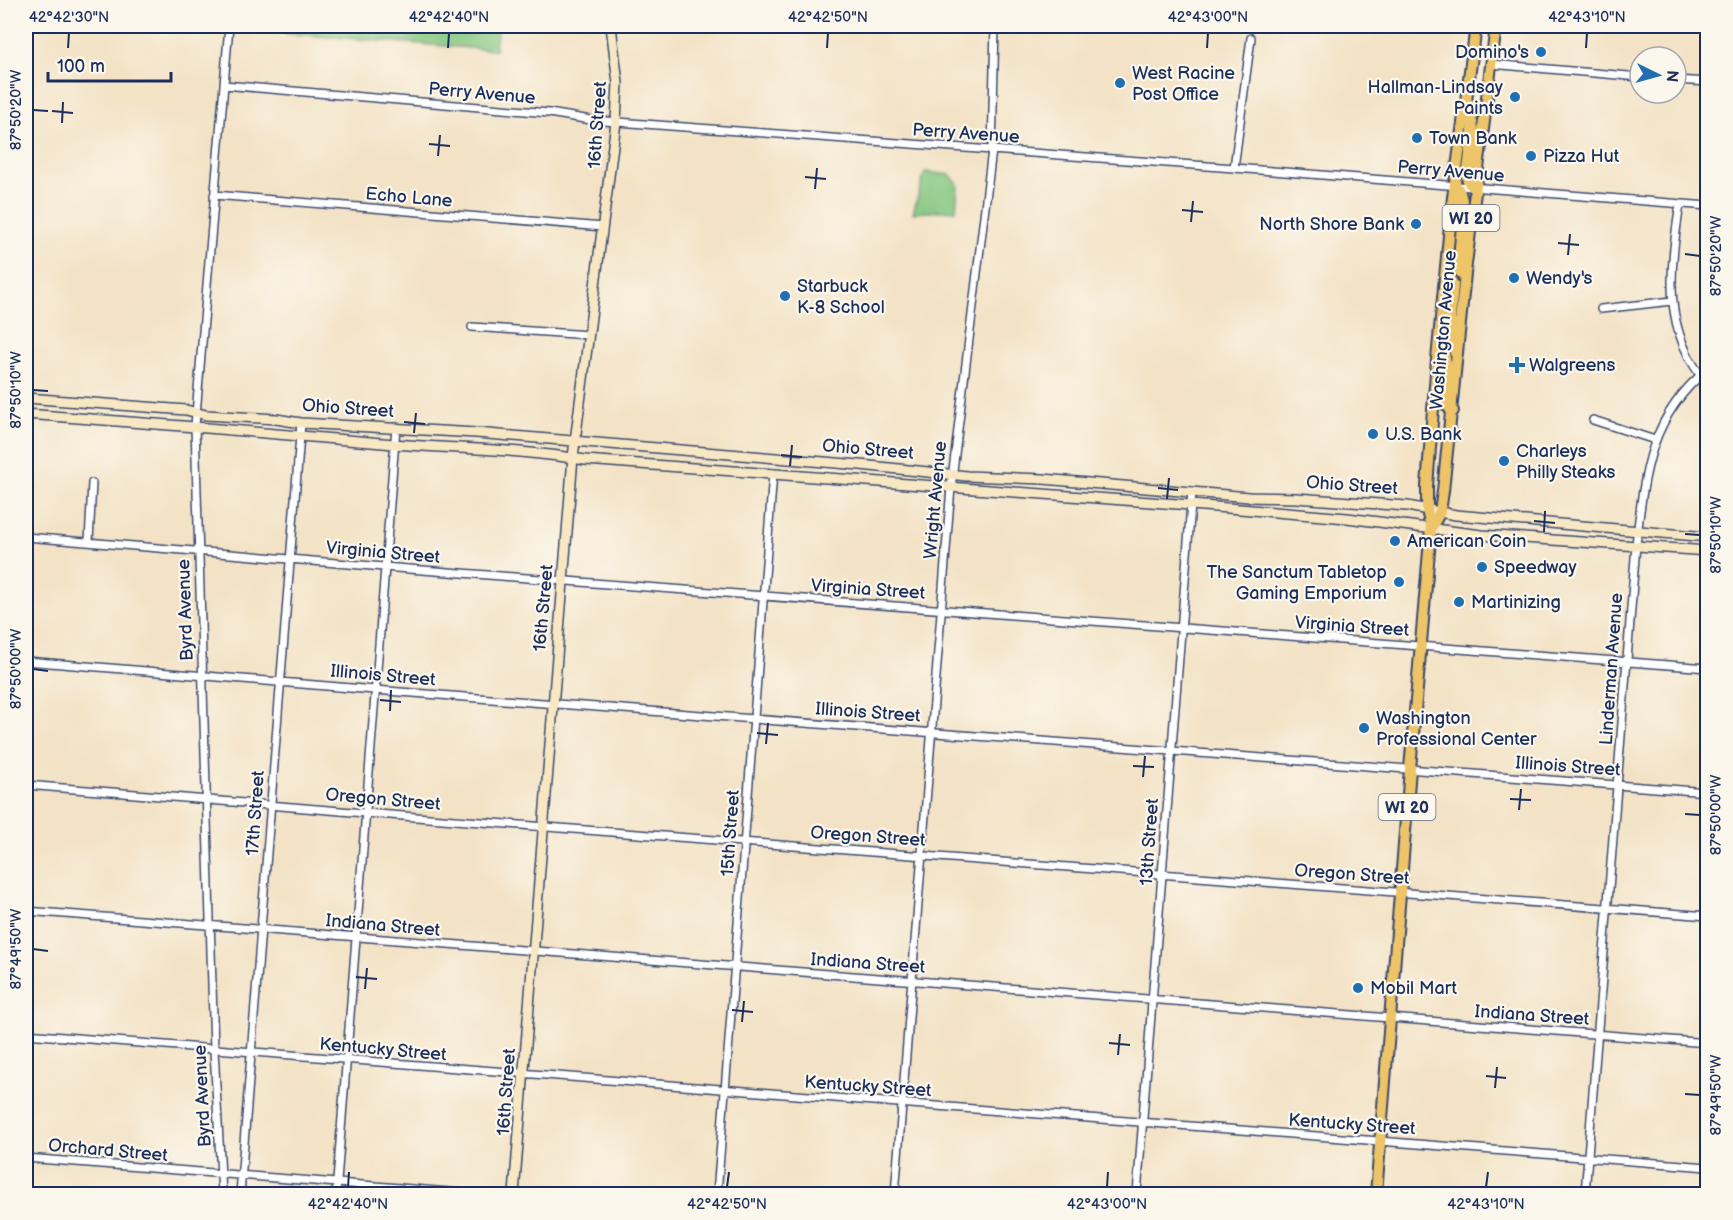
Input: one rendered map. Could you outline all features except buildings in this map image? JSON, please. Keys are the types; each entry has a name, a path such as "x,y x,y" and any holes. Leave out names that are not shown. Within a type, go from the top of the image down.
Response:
{"main road":[{"name":"Washington Avenue","path":"1376,1194 1431,528 1427,510 1440,335 1455,185 1476,26"},
{"name":"Washington Avenue","path":"1431,528 1440,512 1453,411 1474,188 1496,26"},
{"path":"1468,92 1473,130 1467,178 1474,188"},
{"path":"1455,185 1460,190 1463,202 1458,256 1459,270 1464,285"},
{"path":"1445,278 1450,279 1453,284 1450,318 1457,362"},
{"path":"1440,335 1448,371 1446,405 1453,411"}],"street":[{"name":"Byrd Avenue","path":"222,1194 214,1050 195,426 229,26"},
{"name":"16th Street","path":"514,1194 574,442 616,122 617,63 611,26"},
{"name":"Wright Avenue","path":"895,1194 952,474 992,150 995,26"},
{"path":"1234,168 1251,38"},
{"path":"1491,64 1628,76"},
{"path":"1688,81 1707,82"},
{"name":"Perry Avenue","path":"224,85 549,113 616,122 1707,206"},
{"name":"Echo Lane","path":"214,195 603,227"},
{"path":"1680,204 1672,266 1672,301 1680,339 1688,357 1707,385"},
{"path":"1601,309 1672,301"},
{"path":"472,327 589,335"},
{"path":"1700,375 1707,369"},
{"name":"Linderman Avenue","path":"1585,1194 1636,545 1645,474 1655,440 1672,406 1700,375"},
{"name":"Ohio Street","path":"26,398 301,423 396,427 952,474 1249,497 1407,506 1440,512 1707,537"},
{"name":"Ohio Street","path":"26,414 1191,505 1336,517 1496,536 1707,550"},
{"path":"1593,420 1655,440"},
{"name":"17th Street","path":"240,1194 301,423"},
{"path":"336,1194 396,427"},
{"path":"851,480 860,465"},
{"name":"15th Street","path":"717,1194 773,473"},
{"path":"89,542 92,483"},
{"name":"13th Street","path":"1137,1194 1192,491"},
{"name":"Virginia Street","path":"26,537 384,567 1707,668"},
{"name":"Illinois Street","path":"26,661 1707,792"},
{"name":"Oregon Street","path":"26,784 365,813 1707,916"},
{"name":"Indiana Street","path":"26,911 1707,1043"},
{"name":"Kentucky Street","path":"26,1034 1707,1167"},
{"name":"Orchard Street","path":"26,1158 475,1194"}],"green space":[{"path":"242,26 498,26 495,50 242,30"},
{"path":"925,172 950,175 958,184 956,210 913,213"}],"place":[{"name":"Domino's","path":"1541,52"},
{"name":"West Racine Post Office","path":"1120,83"},
{"name":"Hallman-Lindsay Paints","path":"1515,97"},
{"name":"Town Bank","path":"1417,138"},
{"name":"Pizza Hut","path":"1531,156"},
{"name":"North Shore Bank","path":"1416,224"},
{"name":"Wendy's","path":"1514,278"},
{"name":"Starbuck K-8 School","path":"785,296"},
{"name":"Walgreens","path":"1517,365"},
{"name":"U.S. Bank","path":"1373,434"},
{"name":"Charleys Philly Steaks","path":"1504,461"},
{"name":"American Coin","path":"1395,541"},
{"name":"Speedway","path":"1482,567"},
{"name":"The Sanctum Tabletop Gaming Emporium","path":"1399,582"},
{"name":"Martinizing","path":"1459,602"},
{"name":"Washington Professional Center","path":"1364,728"},
{"name":"Mobil Mart","path":"1358,988"}]}
